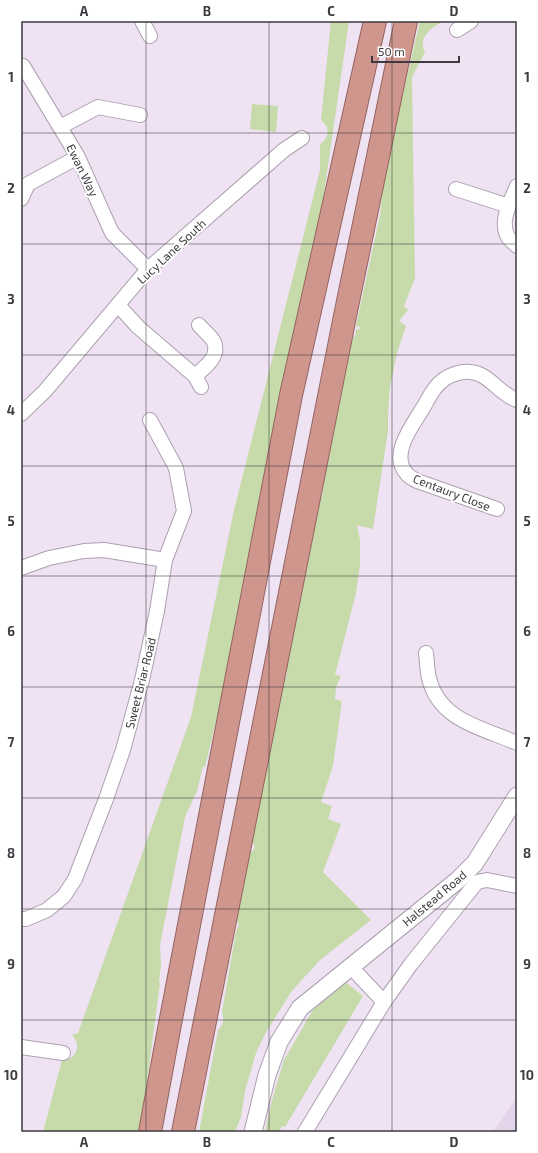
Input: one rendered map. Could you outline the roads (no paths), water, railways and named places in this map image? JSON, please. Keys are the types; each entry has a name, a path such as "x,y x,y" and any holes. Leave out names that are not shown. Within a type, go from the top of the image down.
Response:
{"highway":[{"path":"360,84 366,21"},
{"path":"150,1132 292,395 375,21"},
{"path":"183,1132 346,312 406,21"},
{"path":"385,119 416,21"}],"street":[{"path":"142,21 150,36"},
{"path":"457,30 471,21"},
{"name":"Ewan Way","path":"23,66 78,157 112,233 148,269"},
{"path":"60,127 98,107 140,115"},
{"name":"Lucy Lane South","path":"21,414 45,391 148,269 284,150 302,138"},
{"path":"21,199 28,184 78,157"},
{"path":"517,186 504,224 508,237 517,246"},
{"path":"456,189 509,206"},
{"path":"118,305 138,327 198,381 211,363 215,351 213,341 199,325"},
{"name":"Centaury Close","path":"496,509 417,481 407,475 402,465 401,450 408,432 433,391 442,380 454,374 472,372 483,377 511,398 517,400"},
{"name":"Sweet Briar Road","path":"21,919 26,919 47,910 64,896 75,879 106,799 142,680 157,611 165,560 184,510 176,468 150,420"},
{"path":"21,568 49,558 91,550 104,550 165,560"},
{"path":"426,653 428,677 434,692 442,705 451,714 471,725 517,743"},
{"name":"Halstead Road","path":"253,1132 267,1075 280,1042 300,1008 458,880 475,863 517,796"},
{"name":"Halstead Road","path":"305,1132 384,1002 411,964 477,882 487,880 517,886"},
{"path":"350,966 384,1002"},
{"path":"21,1047 63,1053"}]}
